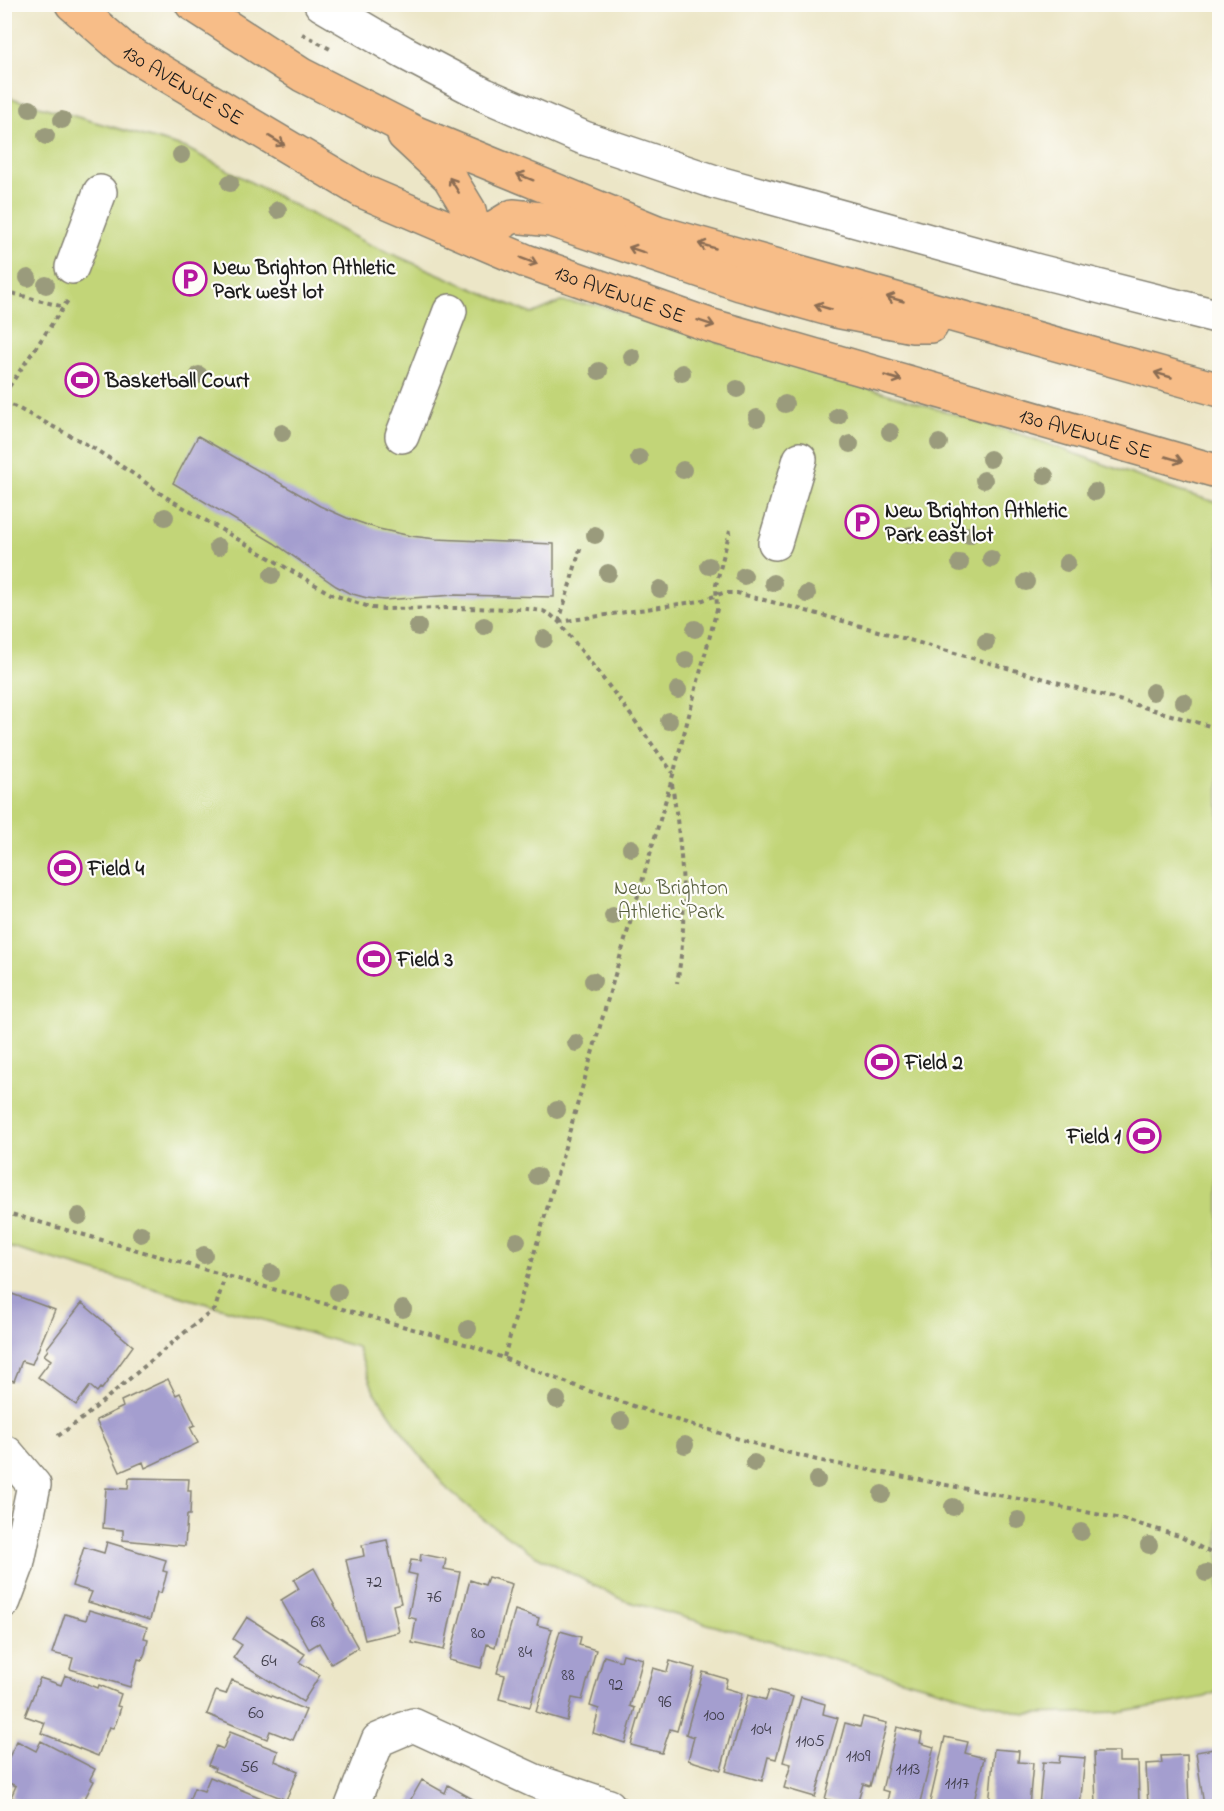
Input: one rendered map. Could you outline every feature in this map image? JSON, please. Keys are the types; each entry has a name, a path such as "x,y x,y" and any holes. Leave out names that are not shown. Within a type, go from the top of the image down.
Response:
{"main road":[{"name":"130 AVENUE SE","path":"72,4 124,50 352,185 526,261 709,325 1220,472"},
{"path":"192,4 302,75 416,133 657,232 1220,390"},
{"path":"388,118 418,150 449,177 469,210 475,239 513,216 551,220 730,280 836,311 913,326 1006,330"}],"street":[{"path":"321,4 403,52 465,84 584,138 715,182 1038,271 1220,317"},
{"path":"73,279 100,192"},
{"path":"402,436 450,311"},
{"path":"776,543 800,459"},
{"path":"4,1452 34,1485 17,1566 4,1601"},
{"path":"352,1806 378,1740 414,1725 534,1781 609,1806"}],"path":[{"path":"4,394 64,307 73,279"},
{"path":"4,291 64,307"},
{"path":"4,401 90,446 164,496 331,594 352,603 384,609 535,610 551,615 559,622 622,703 673,774"},
{"path":"504,1357 673,774 717,609 716,585 730,530"},
{"path":"559,622 581,546"},
{"path":"559,622 700,601 729,592 737,593 1220,729"},
{"path":"671,781 678,829 684,909 678,983"},
{"path":"4,1212 472,1346 586,1390 759,1445 839,1464 1122,1519 1179,1536 1220,1558"},
{"path":"58,1436 215,1309 225,1276"}],"green space":[{"name":"New Brighton Athletic Park","path":"4,96 186,148 364,242 532,314 560,302 597,305 1026,436 1178,491 1219,503 1219,1691 1205,1697 1123,1712 1025,1714 623,1600 535,1555 484,1520 448,1490 413,1447 374,1391 357,1347 5,1246"}],"building":[{"path":"198,436 320,506 379,529 436,539 554,544 554,597 454,595 384,600 349,593 274,543 173,483"},
{"path":"4,1291 55,1310 32,1364 22,1361 14,1381 4,1378"},
{"path":"82,1303 133,1346 102,1389 100,1388 97,1392 90,1386 76,1405 38,1377 51,1360 44,1355 47,1348"},
{"path":"168,1379 176,1395 180,1393 195,1425 190,1427 198,1443 145,1468 143,1462 120,1472 96,1420 123,1407 121,1401"},
{"path":"129,1478 189,1479 190,1515 187,1515 185,1546 123,1540 123,1530 103,1528 106,1488 128,1489"},
{"path":"387,1540 401,1603 393,1605 399,1632 365,1640 346,1560 364,1556 362,1545"},
{"path":"107,1542 166,1560 163,1571 167,1572 165,1580 161,1593 157,1592 150,1620 88,1602 92,1592 72,1586 84,1547 104,1553"},
{"path":"421,1554 446,1559 444,1569 460,1572 444,1650 412,1643 416,1619 408,1617 417,1575 408,1573 411,1560 420,1561"},
{"path":"314,1568 358,1648 331,1664 319,1643 309,1649 281,1600 299,1589 294,1580"},
{"path":"488,1577 512,1584 495,1647 487,1644 481,1668 449,1660 470,1580 485,1585"},
{"path":"89,1610 147,1627 144,1638 148,1639 145,1653 142,1660 138,1659 130,1687 70,1669 73,1658 52,1653 65,1614 86,1620"},
{"path":"515,1610 539,1618 537,1625 552,1629 530,1707 499,1699 505,1675 497,1673"},
{"path":"247,1617 305,1654 299,1662 320,1675 303,1702 233,1658 242,1645 233,1639"},
{"path":"560,1631 581,1637 579,1645 596,1650 582,1700 572,1698 567,1721 536,1712"},
{"path":"623,1654 643,1659 630,1706 635,1708 625,1743 593,1733 599,1709 590,1706 604,1656 621,1661"},
{"path":"670,1661 695,1668 677,1731 670,1729 662,1753 631,1745 653,1668 667,1672"},
{"path":"703,1672 727,1679 725,1688 742,1693 721,1770 688,1760 694,1737 686,1734"},
{"path":"65,1675 121,1694 117,1706 121,1707 116,1723 113,1728 109,1727 98,1756 41,1733 45,1723 25,1716 40,1678 61,1685"},
{"path":"232,1680 306,1710 293,1740 270,1731 267,1739 207,1714 216,1691 226,1694"},
{"path":"769,1690 793,1697 776,1759 768,1757 762,1781 726,1771 748,1695 766,1700"},
{"path":"801,1697 825,1704 823,1714 838,1718 815,1797 784,1788 791,1764 783,1762"},
{"path":"863,1717 887,1723 870,1786 863,1784 856,1806 825,1799 845,1723 860,1727"},
{"path":"897,1727 922,1733 920,1743 934,1747 919,1806 886,1806 889,1792 882,1790"},
{"path":"230,1732 278,1751 275,1761 298,1771 286,1800 214,1771 215,1768 208,1765 216,1746 223,1749"},
{"path":"945,1737 968,1742 965,1753 984,1758 973,1806 929,1806"},
{"path":"17,1741 36,1751 41,1741 95,1769 90,1779 94,1781 84,1800 81,1799 76,1806 30,1806 11,1797 16,1786 4,1781 4,1762 7,1761"},
{"path":"1220,1748 1220,1806 1204,1806 1196,1752"},
{"path":"994,1749 1019,1751 1018,1762 1033,1763 1029,1806 989,1806"},
{"path":"1094,1752 1119,1752 1119,1762 1138,1762 1139,1806 1096,1806"},
{"path":"1187,1755 1189,1806 1148,1806 1146,1764 1162,1763 1161,1756"},
{"path":"1060,1756 1085,1758 1080,1806 1039,1806 1043,1762 1059,1763"},
{"path":"210,1777 281,1806 187,1806 194,1788 204,1791"},
{"path":"422,1780 445,1793 448,1785 485,1806 407,1806"}],"place":[{"name":"New Brighton Athletic Park west lot","path":"190,279"},
{"name":"Basketball Court","path":"82,380"},
{"name":"New Brighton Athletic Park east lot","path":"862,522"},
{"name":"Field 4","path":"65,868"},
{"name":"Field 3","path":"374,959"},
{"name":"Field 2","path":"882,1062"},
{"name":"Field 1","path":"1144,1136"}]}
